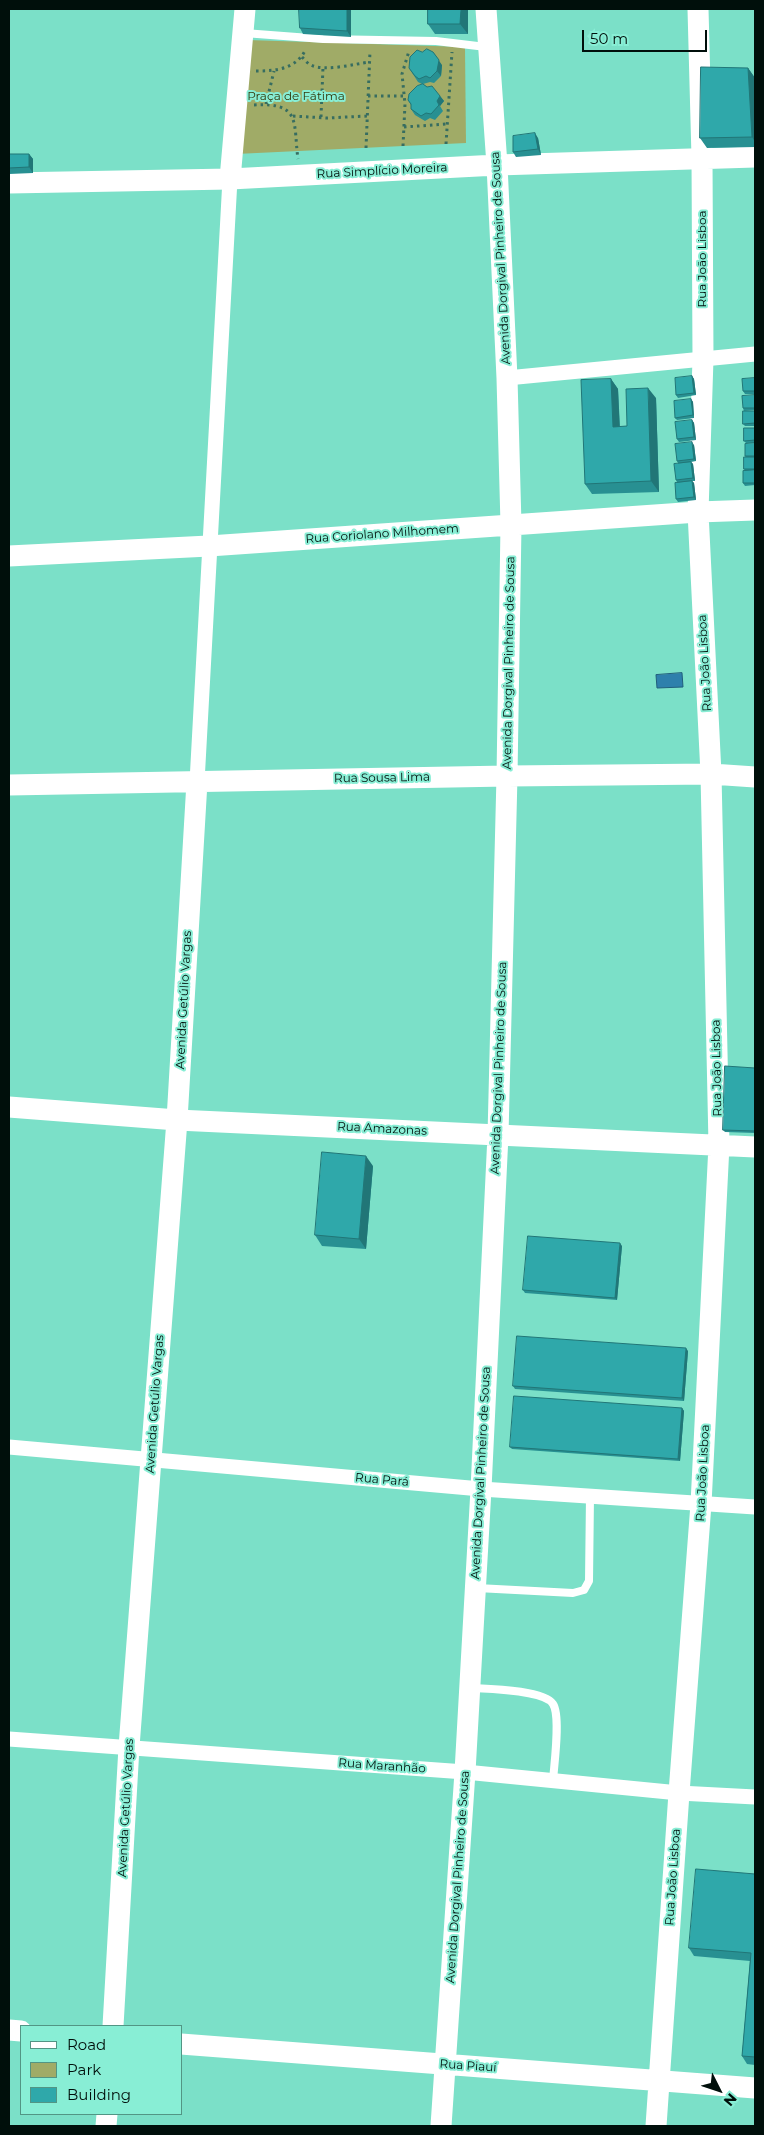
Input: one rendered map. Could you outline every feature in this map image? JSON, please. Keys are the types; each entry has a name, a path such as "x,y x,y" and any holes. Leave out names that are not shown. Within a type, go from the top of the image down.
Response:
{"street":[{"path":"197,782 230,179 245,9"},
{"name":"Avenida Dorgival Pinheiro de Sousa","path":"441,2126 465,1772 481,1489 498,1135 507,776 511,525 507,378 497,165 486,9"},
{"name":"Rua João Lisboa","path":"656,2126 701,1504 719,1145 710,774 698,512 703,359 702,158 698,9"},
{"name":"Rua Simplício Moreira","path":"9,183 230,179 497,165 755,157"},
{"path":"507,378 755,354"},
{"name":"Rua Coriolano Milhomem","path":"9,556 209,546 698,512 755,510"},
{"name":"Rua Sousa Lima","path":"9,785 507,776 710,774 755,777"},
{"name":"Avenida Getúlio Vargas","path":"114,2025 129,1747 177,1120 197,782"},
{"name":"Rua Amazonas","path":"9,1107 177,1120 755,1147"},
{"name":"Rua Pará","path":"9,1447 481,1489 755,1508"},
{"name":"Rua Maranhão","path":"9,1739 465,1772 679,1793 755,1797"},
{"name":"Rua Piauí","path":"182,2044 755,2088"}],"lane":[{"path":"244,33 323,39 436,41 489,47"},
{"path":"475,1588 573,1593 584,1590 589,1581 590,1496"},
{"path":"469,1687 531,1694 548,1699 554,1705 556,1712 556,1739 553,1781"}],"path":[{"path":"251,71 274,71 297,63 309,42"},
{"path":"366,148 370,44"},
{"path":"403,146 404,96 402,74 411,45"},
{"path":"446,144 450,66 453,47"},
{"path":"302,57 312,66 323,67 369,62"},
{"path":"321,117 323,67"},
{"path":"266,104 274,71"},
{"path":"368,96 404,96"},
{"path":"249,106 266,104 283,108 292,116 296,125 300,175"},
{"path":"292,116 367,116"},
{"path":"404,127 447,124"}],"green space":[{"name":"Praça de Fátima","path":"247,40 465,47 466,143 236,154"}],"water":[{"path":"682,673 683,687 657,688 656,675"}],"building":[{"path":"299,9 347,9 347,31 300,28"},
{"path":"428,9 461,9 460,24 428,24"},
{"path":"427,49 433,52 439,60 437,71 430,78 426,76 419,79 409,68 410,57 417,50 422,52"},
{"path":"701,67 748,68 752,137 700,138"},
{"path":"423,84 427,87 432,86 440,96 437,101 439,105 431,114 426,113 421,116 411,109 411,104 408,100 409,94 417,86"},
{"path":"535,133 538,149 513,152 513,136"},
{"path":"9,154 29,154 29,167 9,168"},
{"path":"692,376 694,393 676,395 675,378"},
{"path":"755,378 755,391 743,391 742,379"},
{"path":"611,379 613,427 627,426 626,389 648,388 651,481 585,484 581,380"},
{"path":"755,395 755,408 743,408 742,396"},
{"path":"691,399 693,415 675,418 674,401"},
{"path":"743,411 755,411 755,423 743,424"},
{"path":"692,420 694,437 677,439 675,422"},
{"path":"744,428 755,428 755,440 744,441"},
{"path":"692,442 694,459 677,461 675,444"},
{"path":"755,443 755,456 745,456 745,444"},
{"path":"744,457 755,457 755,469 744,469"},
{"path":"691,462 693,478 676,480 674,464"},
{"path":"755,470 755,483 743,483 743,471"},
{"path":"692,481 694,497 676,499 675,483"},
{"path":"725,1066 755,1068 755,1131 723,1130"},
{"path":"322,1152 366,1156 359,1239 315,1235"},
{"path":"528,1236 620,1243 615,1298 523,1290"},
{"path":"517,1336 686,1348 682,1398 513,1386"},
{"path":"514,1396 682,1408 678,1459 510,1447"},
{"path":"696,1869 755,1874 755,2057 742,2056 751,1953 689,1948"}]}
